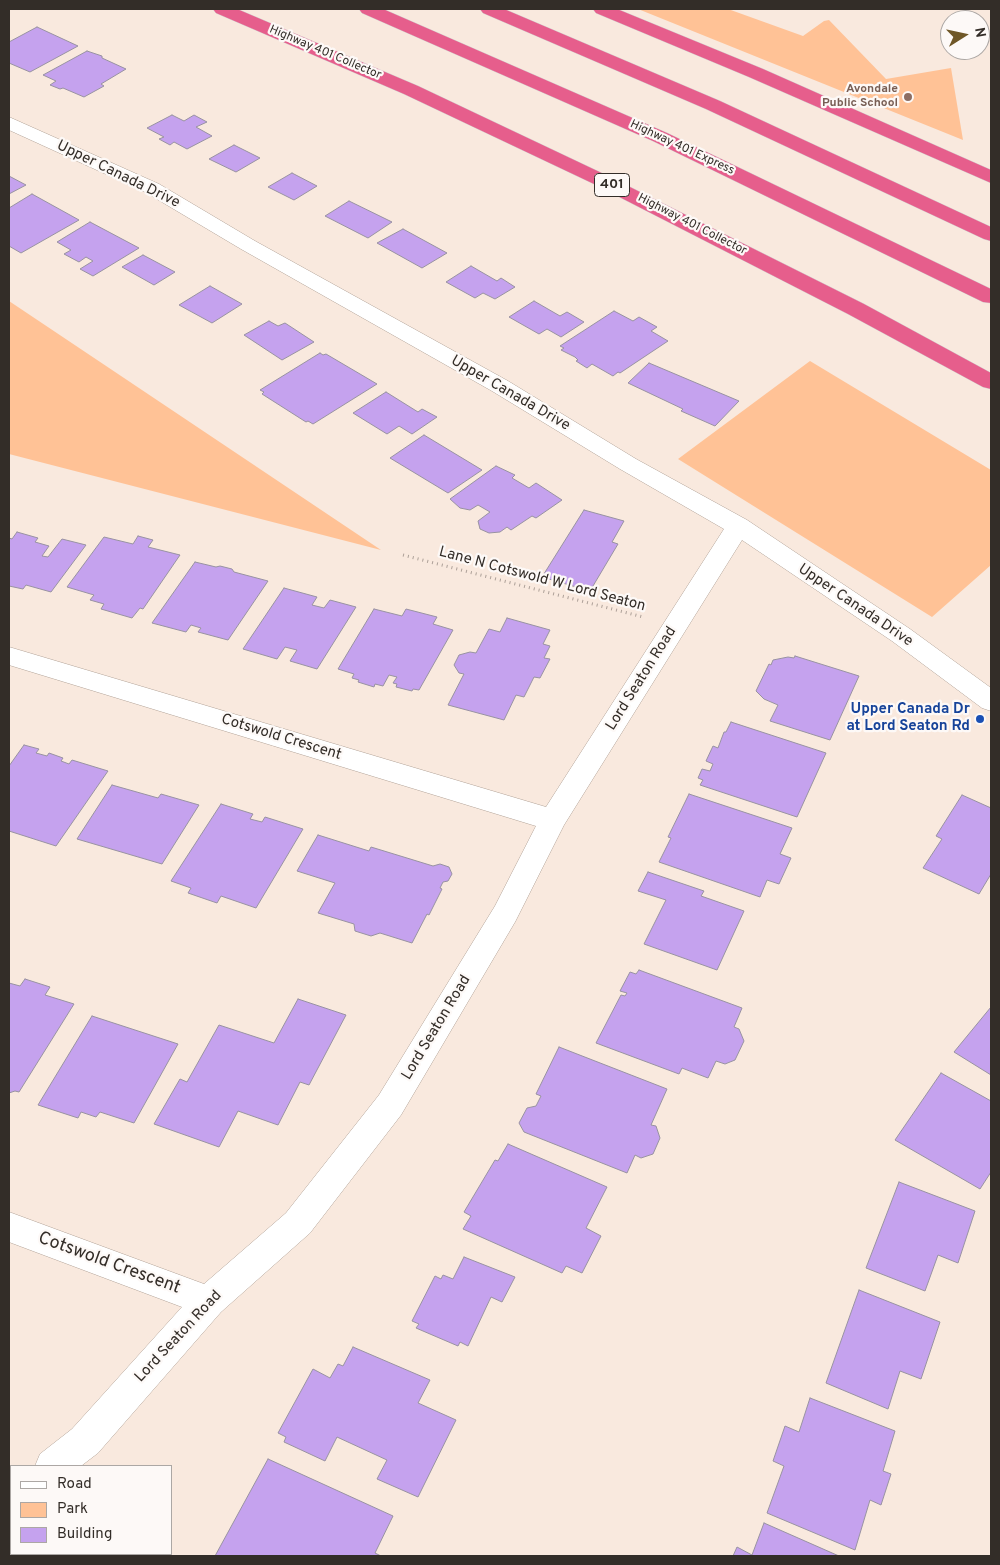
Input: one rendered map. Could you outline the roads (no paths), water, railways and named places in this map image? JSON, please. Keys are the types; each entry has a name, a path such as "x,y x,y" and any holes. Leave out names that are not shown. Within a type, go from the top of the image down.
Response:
{"highway":[{"name":"Highway 401 Collector","path":"222,9 411,90 601,180 856,308 991,382"},
{"name":"Highway 401 Express","path":"368,9 660,137 991,297"},
{"path":"488,9 713,105 991,235"},
{"path":"602,9 774,81 991,177"}],"street":[{"name":"Upper Canada Drive","path":"9,122 152,188 248,245 500,386 628,464 738,526 901,635 991,701"},
{"name":"Lord Seaton Road","path":"54,1465 85,1441 209,1302 298,1223 390,1105 505,914 553,820 738,526"},
{"name":"Cotswold Crescent","path":"9,656 553,820"},
{"name":"Cotswold Crescent","path":"9,1227 209,1302"}],"place":[{"name":"Avondale Public School","path":"908,97"},
{"name":"Upper Canada Dr at Lord Seaton Rd","path":"980,719"}]}
